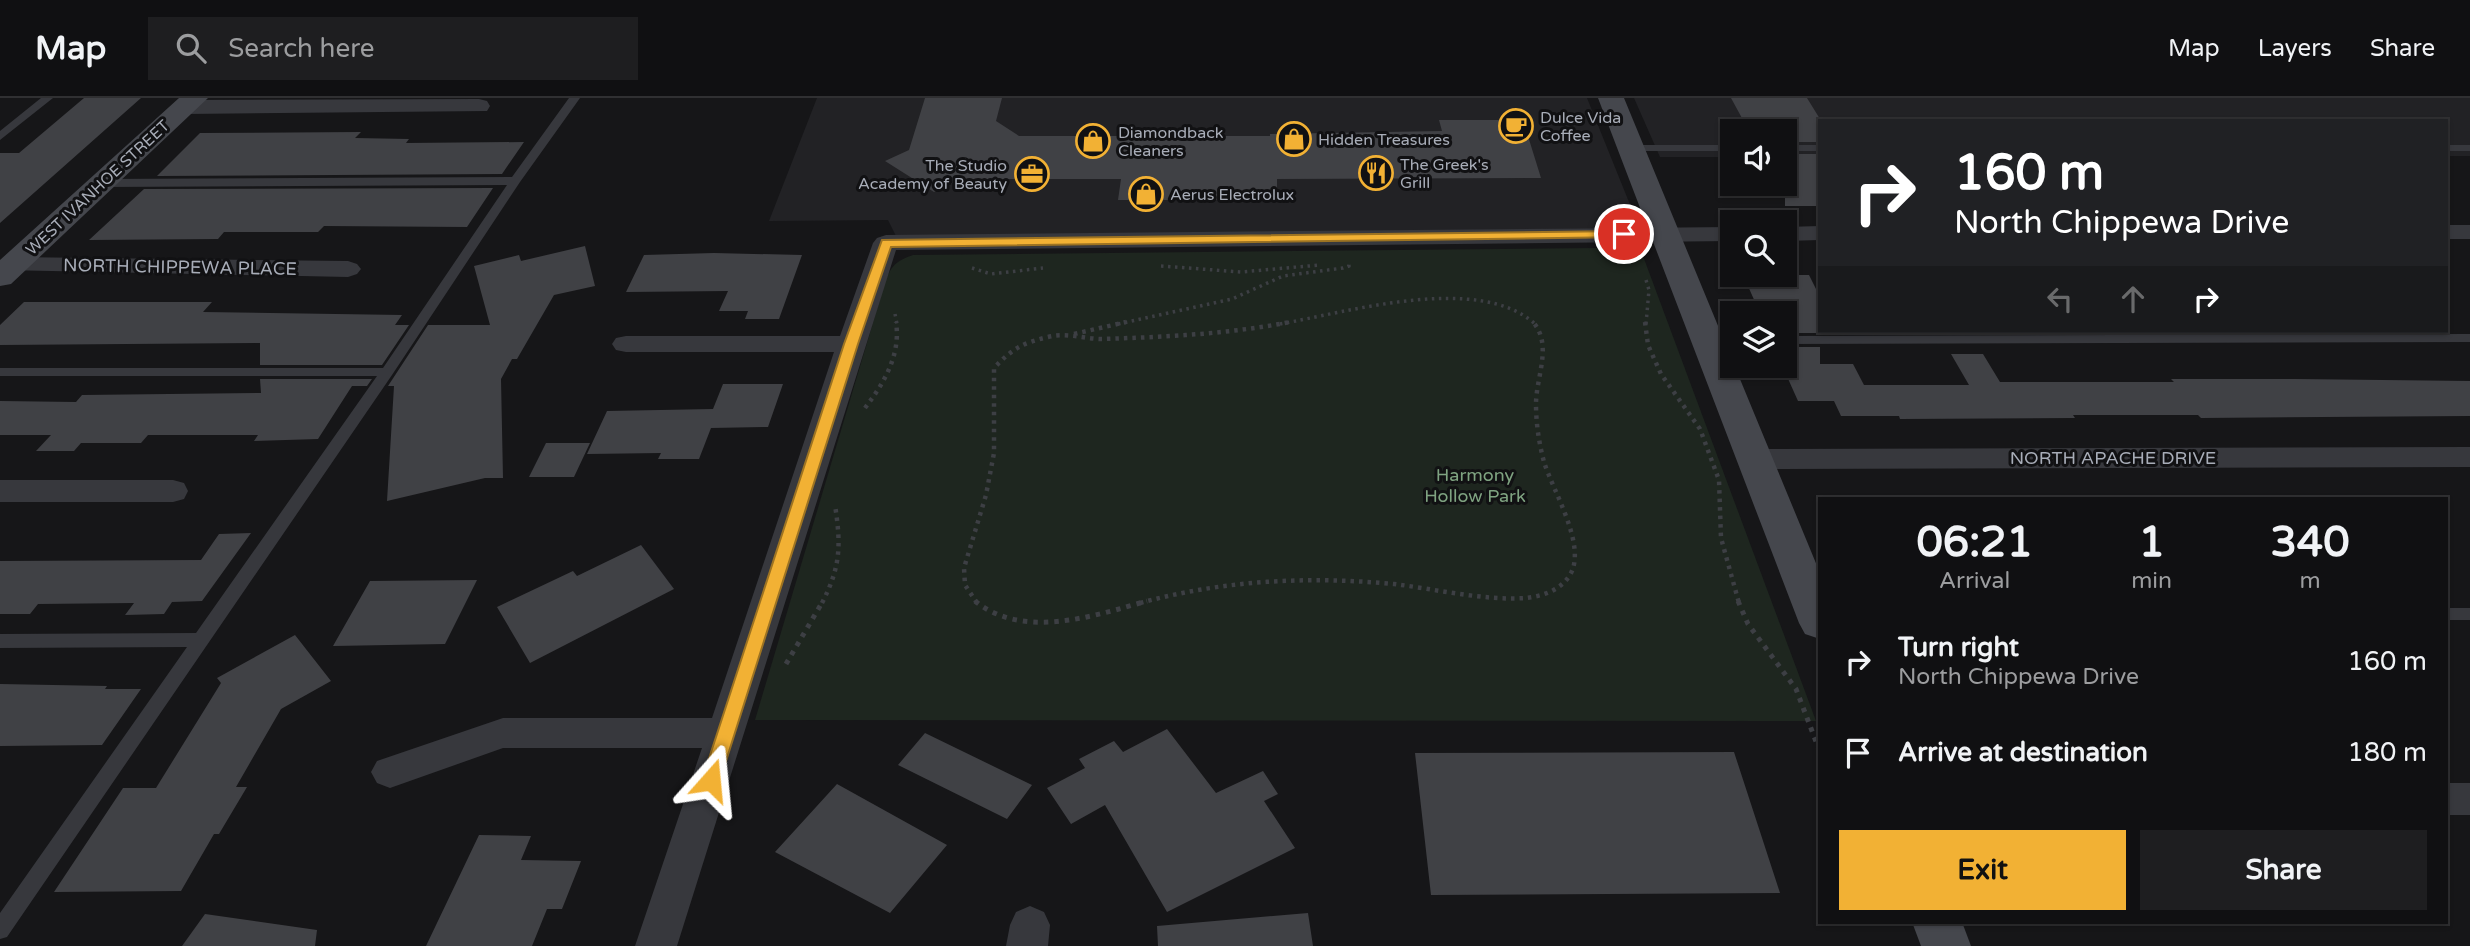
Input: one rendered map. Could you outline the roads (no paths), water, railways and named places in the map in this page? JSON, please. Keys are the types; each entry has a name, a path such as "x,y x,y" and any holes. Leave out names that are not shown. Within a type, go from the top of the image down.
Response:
{"street":[{"path":"1611,98 1664,234 1720,340"},
{"path":"190,103 479,106"},
{"name":"WEST IVANHOE STREET","path":"6,271 190,103"},
{"path":"2448,232 2470,232"},
{"path":"1797,234 1818,233"},
{"path":"656,946 886,243 1720,234"},
{"name":"NORTH CHIPPEWA PLACE","path":"6,271 348,269"},
{"path":"626,344 851,344"},
{"path":"1732,378 1757,459 1818,616"},
{"name":"NORTH APACHE DRIVE","path":"1757,459 2470,457"},
{"path":"0,491 173,491"},
{"path":"390,772 503,733 727,733"},
{"path":"2448,800 2470,799"},
{"path":"1938,924 1946,946"}],"lane":[{"path":"0,137 48,98"},
{"path":"0,930 387,372 514,181 575,98"},
{"path":"1630,148 1720,148"},
{"path":"1797,148 1818,148"},
{"path":"2448,148 2470,149"},
{"path":"102,183 514,181"},
{"path":"1797,340 2470,338"},
{"path":"0,372 387,372"},
{"path":"2448,614 2470,614"},
{"path":"0,641 200,640"}],"place":[{"name":"Dulce Vida Coffee","path":"1516,126"},
{"name":"Hidden Treasures","path":"1294,139"},
{"name":"Diamondback Cleaners","path":"1093,141"},
{"name":"The Greek's Grill","path":"1376,173"},
{"name":"The Studio Academy of Beauty","path":"1032,174"},
{"name":"Aerus Electrolux","path":"1146,194"}],"park label":[{"name":"Harmony Hollow Park","path":"1475,485"}]}
